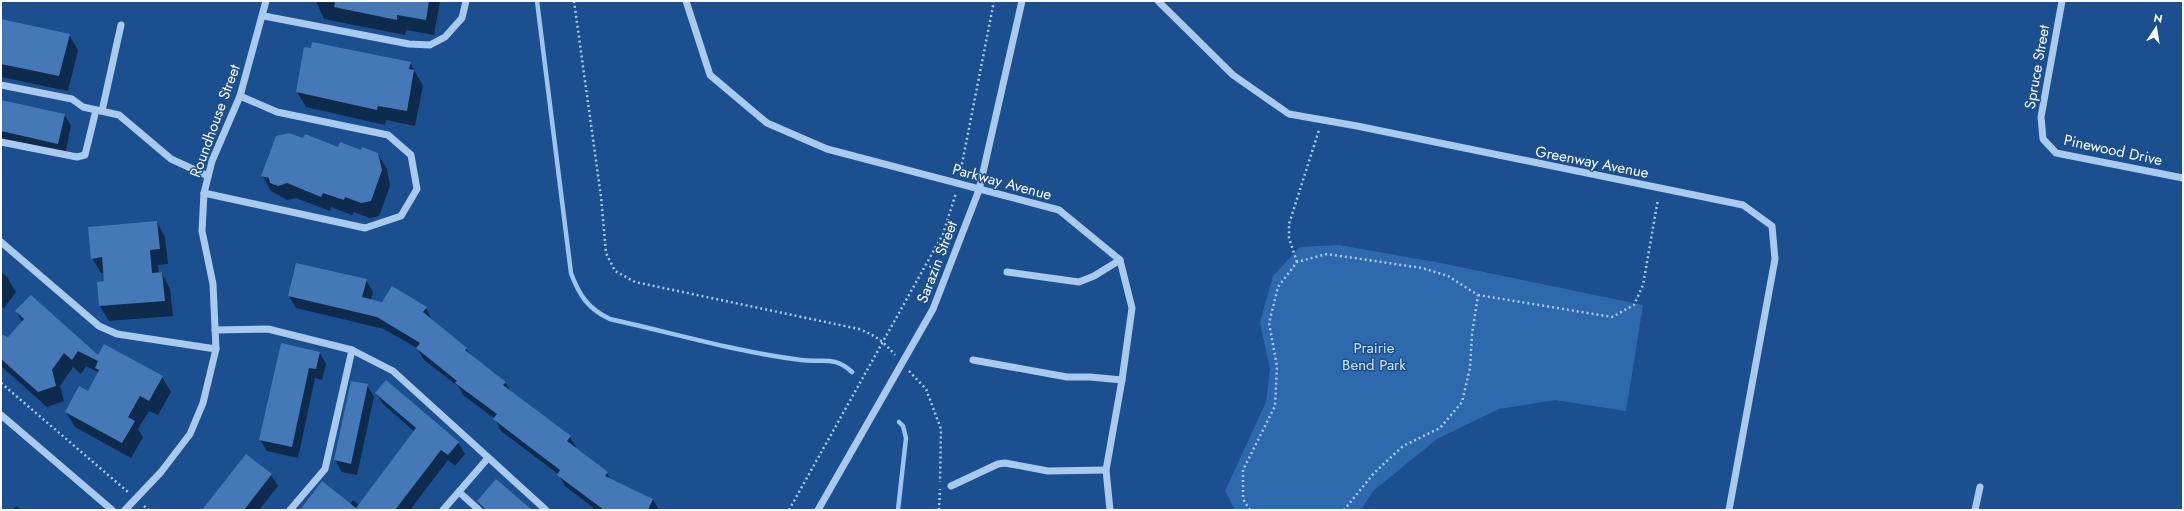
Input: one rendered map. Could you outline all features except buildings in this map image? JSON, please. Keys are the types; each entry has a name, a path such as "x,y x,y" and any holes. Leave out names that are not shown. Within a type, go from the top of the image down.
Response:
{"street":[{"name":"Roundhouse Street","path":"125,510 161,472 190,434 203,403 216,349 214,284 202,231 204,192 212,162 240,96 264,16 266,1"},
{"path":"264,16 409,44 430,45 445,37 462,18 466,1"},
{"name":"Parkway Avenue","path":"686,1 710,75 767,123 827,149 1059,210 1120,260"},
{"name":"Sarazin Street","path":"818,510 934,309 979,190 1022,1"},
{"name":"Greenway Avenue","path":"1158,1 1233,75 1289,114 1743,205 1772,226 1775,259 1729,510"},
{"name":"Spruce Street","path":"2043,139 2041,118 2062,1"},
{"path":"1,142 77,157 85,155 99,110 121,25"},
{"path":"1,85 72,99 83,106 119,116 172,159 208,176"},
{"path":"204,192 365,228 401,216 417,189 411,155 388,135 277,112 240,96"},
{"name":"Pinewood Drive","path":"2043,139 2056,153 2183,178"},
{"path":"1,242 99,326 117,334 216,349"},
{"path":"1007,272 1079,282 1094,276 1120,260 1132,308 1122,380 1106,470 1110,510"},
{"path":"215,330 268,329 352,350 393,371 546,510"},
{"path":"290,510 326,469 352,350"},
{"path":"973,360 1067,377 1090,377 1122,380"},
{"path":"1,415 112,510"},
{"path":"443,510 488,458"},
{"path":"951,486 998,464 1005,463 1048,471 1106,470"},
{"path":"1975,510 1980,487"},
{"path":"459,492 479,510"}],"path":[{"path":"574,1 601,197 606,253 615,272 635,282 859,329 873,334 883,341 926,390 941,429 939,510"},
{"path":"789,510 943,234 958,184 994,1"},
{"path":"1297,262 1289,238 1289,224 1322,120"},
{"path":"1250,510 1243,499 1243,470 1275,406 1277,366 1269,324 1278,287 1297,262 1327,254 1422,268 1448,276 1478,295 1612,317 1634,305 1643,285 1660,189"},
{"path":"1344,510 1374,473 1403,446 1440,428 1462,402 1470,368 1472,334 1478,295"},
{"path":"1,383 149,510"}],"green space":[{"name":"Prairie Bend Park","path":"1339,245 1441,263 1643,305 1626,411 1555,400 1499,409 1437,439 1373,491 1361,510 1235,510 1225,491 1266,402 1270,369 1260,322 1273,276 1300,247"}],"waterway":[{"path":"537,1 571,273 581,295 590,306 610,319 705,342 777,357 839,363 852,372"},
{"path":"898,510 906,438 903,426 899,422"}]}
